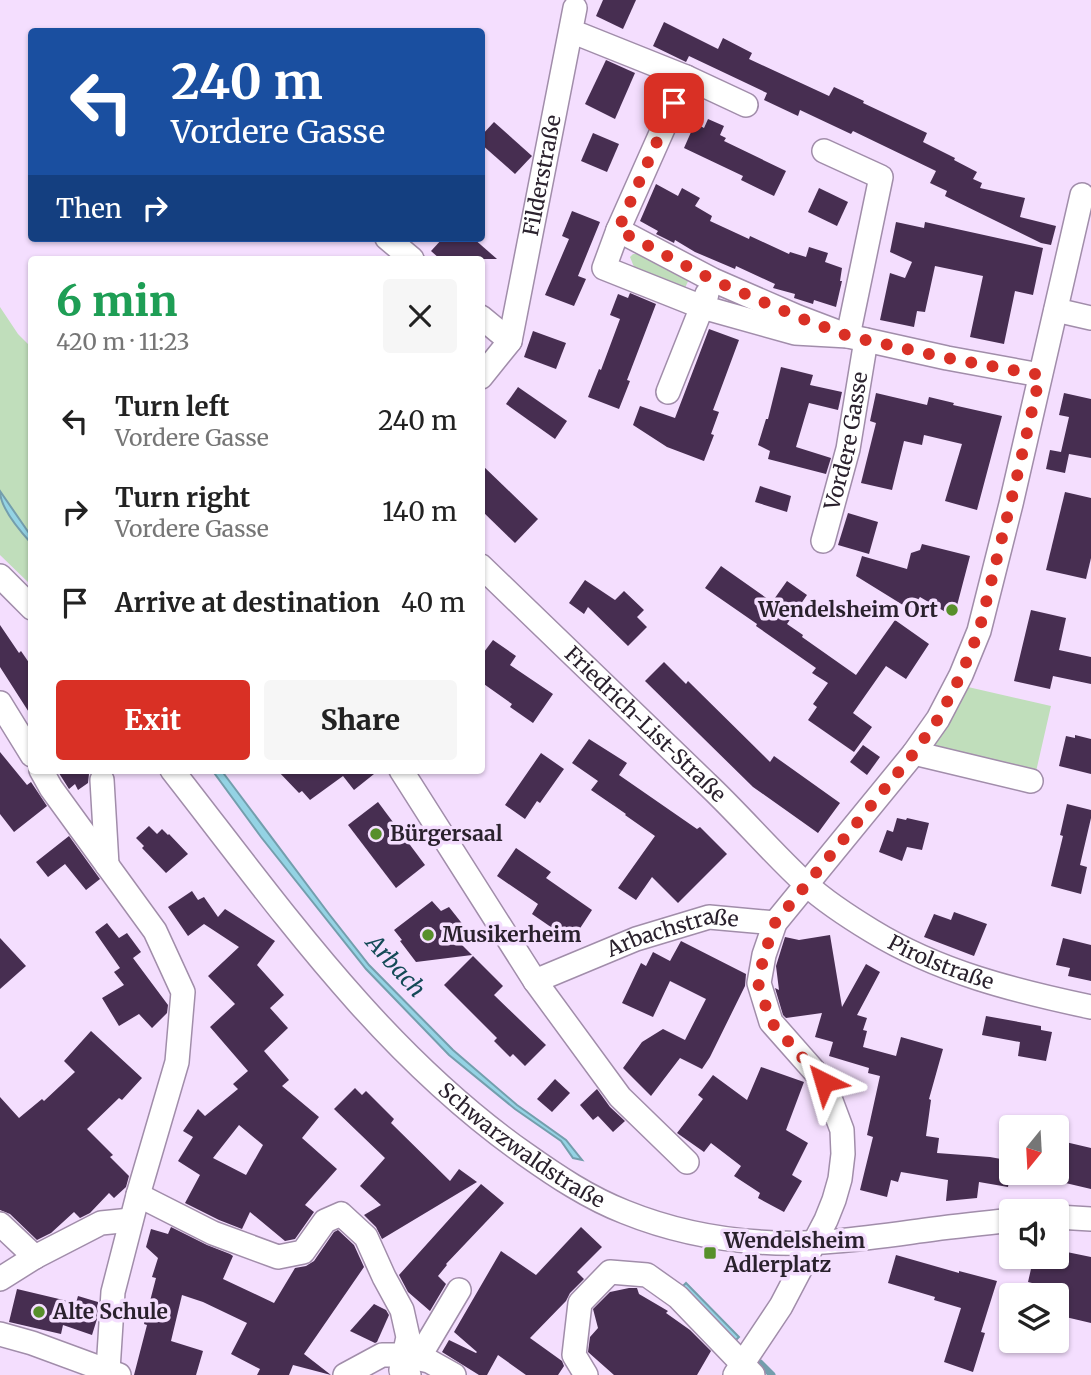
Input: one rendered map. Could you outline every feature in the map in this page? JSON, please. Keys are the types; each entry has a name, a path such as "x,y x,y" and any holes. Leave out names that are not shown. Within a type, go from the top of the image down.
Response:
{"street":[{"name":"Filderstraße","path":"485,372 510,341 575,8"},
{"path":"581,35 746,105"},
{"path":"686,78 618,230 604,268 702,307 795,334 857,338"},
{"name":"Vordere Gasse","path":"823,541 848,449 857,338 881,177 824,152"},
{"path":"586,1375 574,1355 580,1303 610,1272 647,1275 678,1297 744,1371 781,1306 834,1200 843,1154 842,1130 824,1082 771,1022 758,983 764,955 775,923 914,753 938,719 961,675 979,631 1082,195"},
{"path":"618,230 713,280 798,317 857,338 1040,375"},
{"path":"392,242 408,256"},
{"path":"668,392 713,280"},
{"path":"1056,310 1091,318"},
{"path":"485,320 510,341"},
{"name":"Friedrich-List-Straße","path":"485,570 708,785 807,885"},
{"path":"0,576 28,604"},
{"path":"0,702 28,748"},
{"path":"914,753 1031,781"},
{"path":"0,1334 114,1373 113,1292 177,1062 183,992 155,931 43,774"},
{"name":"Schwarzwaldstraße","path":"175,774 333,976 394,1043 428,1077 499,1136 588,1195 662,1225 759,1242 813,1243 862,1239 999,1222"},
{"path":"404,774 535,981 620,1097 687,1162"},
{"path":"102,780 107,865"},
{"name":"Pirolstraße","path":"807,885 838,910 874,933 952,970 1010,988 1091,1007"},
{"name":"Arbachstraße","path":"535,981 636,939 709,918 775,923"},
{"path":"138,1195 212,1233 278,1257 303,1252 325,1221 341,1213 366,1237 402,1310 410,1363"},
{"path":"1069,1218 1091,1219"},
{"path":"0,1279 35,1257 101,1223 131,1220"},
{"path":"0,1224 35,1257"},
{"path":"410,1363 459,1290"},
{"path":"345,1375 382,1355 410,1363 429,1361 454,1375"}],"shaded area":[{"path":"639,254 689,279 685,288 634,267 630,257"},
{"path":"0,307 28,344 28,582 0,555"},
{"path":"0,491 28,532 28,540 16,526"},
{"path":"968,687 1051,706 1035,776 929,751"},
{"path":"215,774 224,774 369,965 453,1050 517,1105 566,1140 582,1160 573,1158 561,1141 515,1109 449,1055 366,969 261,837"},
{"path":"686,1283 739,1337 734,1342 680,1289"}],"building":[{"path":"603,0 636,0 623,29 596,16"},
{"path":"664,22 718,49 723,38 752,53 749,59 829,96 834,87 927,133 923,142 977,172 973,179 982,183 980,188 1025,198 1020,217 1056,226 1051,245 1041,243 945,196 947,191 930,183 936,171 853,131 851,134 800,110 798,116 764,100 767,93 689,56 686,62 653,46"},
{"path":"606,60 635,73 615,119 585,104"},
{"path":"708,119 724,126 720,135 726,138 724,141 786,171 774,196 741,180 743,176 684,148 695,123 704,128"},
{"path":"494,122 532,156 515,174 485,148 485,132"},
{"path":"593,133 619,144 607,172 581,161"},
{"path":"656,184 678,196 682,188 700,198 695,206 712,216 710,221 749,239 750,236 789,254 790,252 806,257 809,247 828,253 825,262 842,268 836,307 814,300 813,304 794,298 795,294 773,288 775,284 656,234 658,231 640,221"},
{"path":"819,188 848,202 837,226 808,212"},
{"path":"572,211 600,222 578,276 586,279 574,306 545,295 569,239 562,236"},
{"path":"896,222 924,228 925,222 1043,248 1033,295 1015,291 1004,344 970,337 983,276 935,266 925,312 917,311 914,327 880,320 890,273 905,278 912,262 890,252"},
{"path":"439,242 478,242 497,259 485,259 485,256 437,256 431,251"},
{"path":"630,293 656,304 619,409 588,397 620,319 610,315 618,294 628,298"},
{"path":"709,329 739,340 713,410 719,412 704,461 667,447 633,425 640,406 675,418"},
{"path":"533,331 566,343 556,369 524,357"},
{"path":"781,367 813,375 810,385 842,392 838,410 809,403 796,447 831,458 826,474 768,459 770,451 758,445 768,419"},
{"path":"518,387 567,421 555,439 506,404"},
{"path":"876,393 927,405 929,397 1002,416 977,510 945,501 962,444 924,435 922,445 904,441 892,490 861,483 876,423 870,421"},
{"path":"1064,393 1091,399 1091,458 1069,454 1065,473 1046,469 1050,450 1061,452 1069,417 1059,415"},
{"path":"485,468 538,519 515,543 485,514"},
{"path":"760,486 791,496 787,512 755,502"},
{"path":"1065,492 1091,498 1091,558 1086,579 1046,570"},
{"path":"848,513 878,522 869,554 838,545"},
{"path":"922,544 970,556 954,617 920,597 911,610 856,576 862,556 907,569 911,553 920,550"},
{"path":"721,566 772,602 787,581 807,595 787,624 856,675 895,620 929,644 906,679 886,666 853,713 872,727 854,752 808,720 817,707 813,704 828,683 812,673 816,668 705,588"},
{"path":"585,580 615,600 624,591 644,610 637,617 647,627 628,646 588,607 584,614 569,603"},
{"path":"1031,610 1066,618 1059,650 1091,657 1091,684 1053,676 1050,689 1014,681"},
{"path":"0,625 19,653 21,651 28,661 28,711 0,667"},
{"path":"493,640 516,656 510,665 553,694 533,723 485,685 485,651"},
{"path":"664,662 686,684 688,681 770,762 774,756 840,803 818,833 753,787 645,681"},
{"path":"1075,735 1091,739 1091,774 1059,766 1066,736 1075,738"},
{"path":"589,739 627,763 619,775 697,829 700,827 727,854 678,903 652,877 636,900 618,888 655,836 591,790 598,781 572,763"},
{"path":"863,745 880,757 867,775 850,762"},
{"path":"0,752 27,785 31,782 47,806 14,832 0,814"},
{"path":"541,753 564,769 525,819 505,805"},
{"path":"60,774 89,774 88,783 78,790 75,784 69,789"},
{"path":"281,774 374,774 354,790 343,776 310,800 302,791 299,793"},
{"path":"378,802 425,865 396,888 348,825"},
{"path":"1067,804 1091,810 1080,865 1087,867 1081,894 1051,886 1063,836 1060,835"},
{"path":"897,818 929,823 922,850 907,847 902,861 879,852 887,830 893,832"},
{"path":"149,826 157,834 162,829 169,834 188,854 166,873 136,838"},
{"path":"69,836 100,879 86,890 65,864 48,877 36,862"},
{"path":"516,848 551,872 546,878 592,910 573,939 532,914 538,904 497,876"},
{"path":"192,891 198,900 204,897 218,917 225,909 275,941 257,965 284,995 270,1008 288,1028 264,1051 289,1080 282,1086 319,1117 302,1138 337,1169 305,1205 314,1212 295,1239 285,1241 250,1212 242,1229 185,1203 200,1175 178,1161 193,1137 183,1131 198,1109 205,1116 238,1089 233,1084 248,1071 210,1027 235,1004 208,976 239,947 204,924 188,936 168,907","holes":["239,1125 263,1145 246,1175 213,1158"]},
{"name":"Musikerheim","path":"432,901 441,911 449,907 464,926 455,938 472,955 416,962 400,941 402,940 394,930"},
{"path":"954,912 987,924 974,956 924,937 934,914 951,920"},
{"path":"107,923 119,938 127,933 141,952 133,958 168,1005 167,1013 152,1028 139,1014 119,1026 102,998 124,985 114,972 120,968 95,932"},
{"path":"830,935 842,1007 866,964 880,972 857,1015 867,1018 863,1030 867,1031 863,1047 896,1056 901,1037 943,1049 929,1099 926,1136 939,1138 937,1153 999,1159 999,1185 1008,1187 979,1182 977,1198 946,1201 948,1180 901,1172 898,1182 891,1180 887,1197 860,1190 873,1137 867,1135 880,1076 868,1073 869,1068 829,1056 833,1042 815,1037 822,1013 786,1018 783,1015 775,988 779,990 776,966 785,937 799,940"},
{"path":"0,938 26,966 0,989"},
{"path":"1063,938 1091,945 1091,981 1068,976 1070,968 1056,965"},
{"path":"681,941 746,974 745,986 702,1069 680,1058 651,1096 623,1068 642,1042 663,1029 685,1040 706,999 670,981 653,1017 622,1003 641,963 646,966 653,952 670,961"},
{"path":"473,956 503,986 494,995 546,1045 525,1066 513,1054 510,1057 494,1041 497,1038 444,985"},
{"path":"986,1016 1041,1026 1041,1030 1052,1032 1046,1061 1018,1056 1020,1042 982,1035"},
{"path":"91,1031 142,1078 122,1100 119,1098 87,1129 129,1176 126,1187 114,1198 109,1193 90,1213 80,1218 74,1212 51,1233 37,1240 10,1214 0,1210 0,1097 19,1118 42,1099 44,1101 75,1072 64,1061"},
{"path":"761,1067 804,1082 786,1130 808,1143 792,1175 802,1181 784,1212 758,1198 760,1193 734,1176 741,1166 711,1143 704,1152 677,1133 703,1099 698,1095 713,1075 747,1100"},
{"path":"555,1079 570,1093 552,1112 537,1099"},
{"path":"355,1088 362,1095 366,1091 394,1119 391,1123 450,1181 459,1169 477,1182 382,1239 376,1227 364,1215 381,1205 360,1186 385,1158 334,1109"},
{"path":"597,1089 625,1121 613,1132 598,1116 593,1120 580,1105"},
{"path":"1069,1143 1091,1148 1091,1189 1069,1184"},
{"path":"481,1184 504,1203 446,1264 438,1276 446,1284 430,1311 408,1292 399,1275"},
{"path":"171,1227 233,1256 223,1279 274,1303 295,1268 314,1261 338,1230 354,1245 364,1267 304,1354 331,1375 293,1365 289,1375 257,1375 260,1369 231,1354 247,1323 182,1295 171,1341 203,1351 196,1375 134,1375 147,1325 144,1324 156,1278 152,1277 158,1258 146,1247 151,1229 168,1234"},
{"path":"581,1227 602,1247 577,1272 584,1279 530,1338 562,1361 564,1366 558,1375 526,1375 498,1355 487,1375 479,1375 442,1352 449,1340 477,1352 454,1332 501,1251 536,1275"},
{"path":"1069,1252 1091,1257 1091,1323 1069,1318 1069,1283 1028,1282 1031,1269 1069,1269"},
{"path":"896,1255 997,1281 981,1332 985,1333 973,1372 944,1362 961,1308 888,1283"},
{"path":"637,1288 639,1294 668,1311 666,1313 690,1330 711,1351 697,1375 614,1375 588,1352 590,1337 598,1328 593,1309 610,1292"},
{"name":"Alte Schule","path":"17,1289 76,1303 78,1296 98,1302 92,1335 63,1325 61,1334 9,1322"},
{"path":"374,1304 386,1310 389,1315 375,1343 350,1331"}],"waterway":[{"name":"Arbach","path":"760,1363 772,1375"}],"place":[{"name":"Wendelsheim Ort","path":"952,610"},
{"name":"Bürgersaal","path":"376,834"},
{"name":"Musikerheim","path":"428,935"},
{"name":"Wendelsheim Adlerplatz","path":"710,1253"},
{"name":"Alte Schule","path":"39,1312"}],"route":[{"path":"674,103 618,230 713,280 848,336 1040,375 979,631 961,675 938,719 914,753 775,923 764,955 758,983 771,1022 824,1082"}]}
